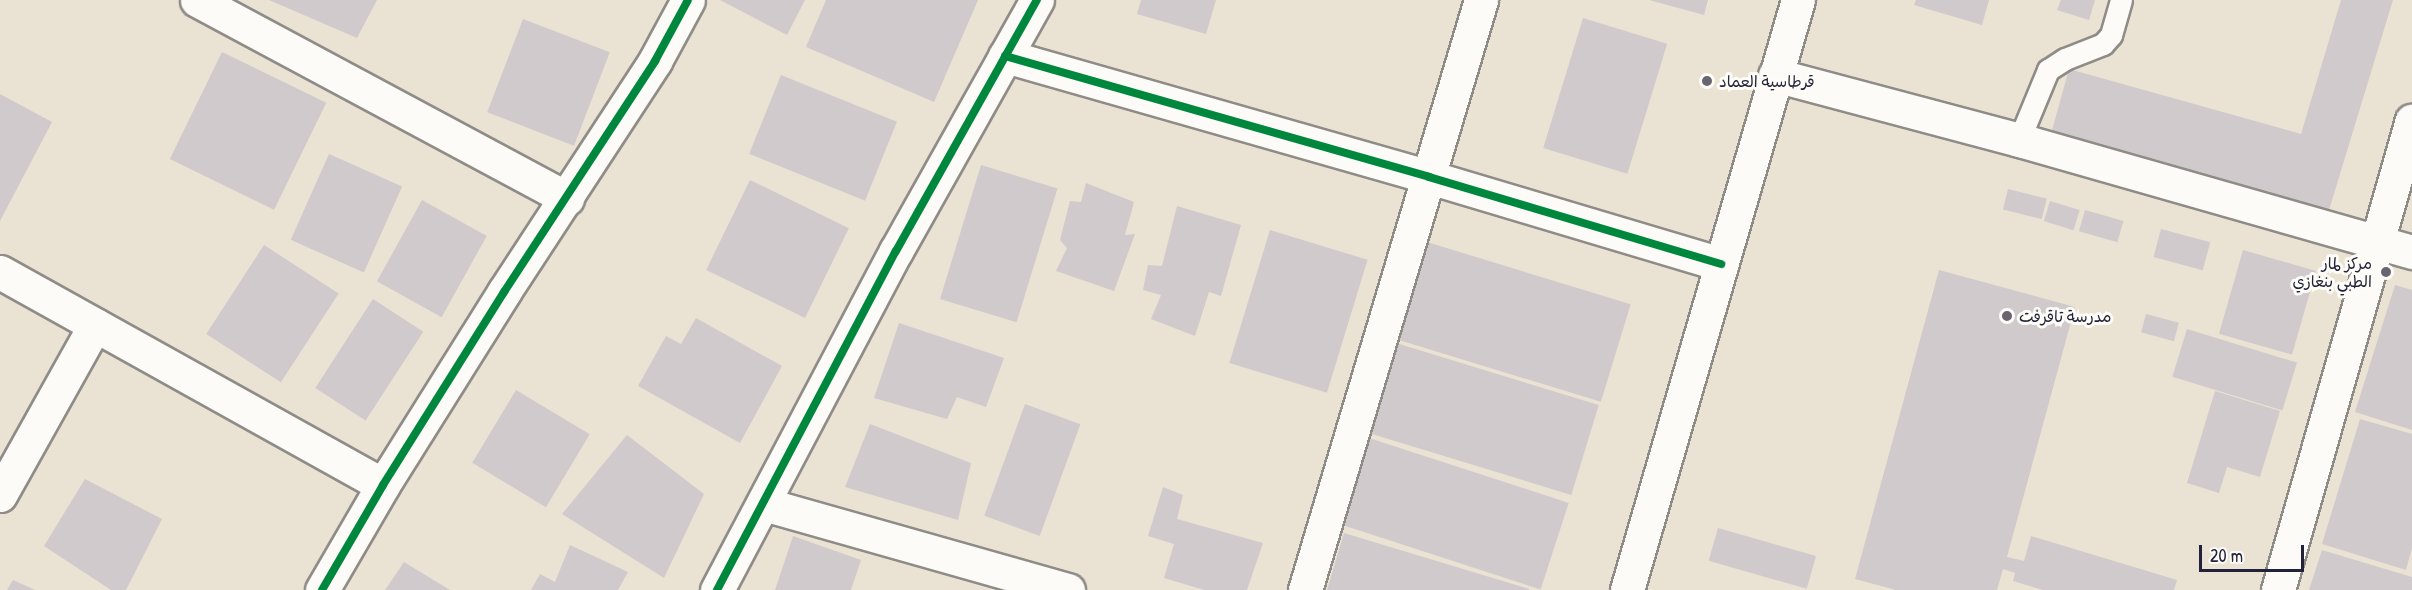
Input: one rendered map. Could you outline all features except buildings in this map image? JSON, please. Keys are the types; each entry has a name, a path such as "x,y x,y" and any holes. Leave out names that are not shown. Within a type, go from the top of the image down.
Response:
{"street":[{"path":"197,0 567,198"},
{"path":"322,590 383,485 655,61 688,0"},
{"path":"717,590 764,504 845,345 1037,0"},
{"path":"1305,590 1480,0"},
{"path":"1627,590 1798,0"},
{"path":"1005,56 1429,177 1721,264"},
{"path":"1775,75 2019,140 2412,252"},
{"path":"2278,590 2412,121"},
{"path":"0,272 383,485"},
{"path":"0,495 95,325"},
{"path":"764,504 1068,590"}],"lane":[{"path":"2019,140 2048,70 2065,59 2103,44 2111,34 2121,0"}],"cycle path":[{"path":"322,590 383,485 504,292 655,61 688,0"},
{"path":"717,590 896,251 1037,0"},
{"path":"1005,56 1429,177 1721,264"}],"place":[{"name":"قرطاسية العماد","path":"1707,81"},
{"name":"مركز لمار الطبي بنغازي","path":"2386,272"},
{"name":"مدرسة تاقرفت","path":"2007,316"}]}
